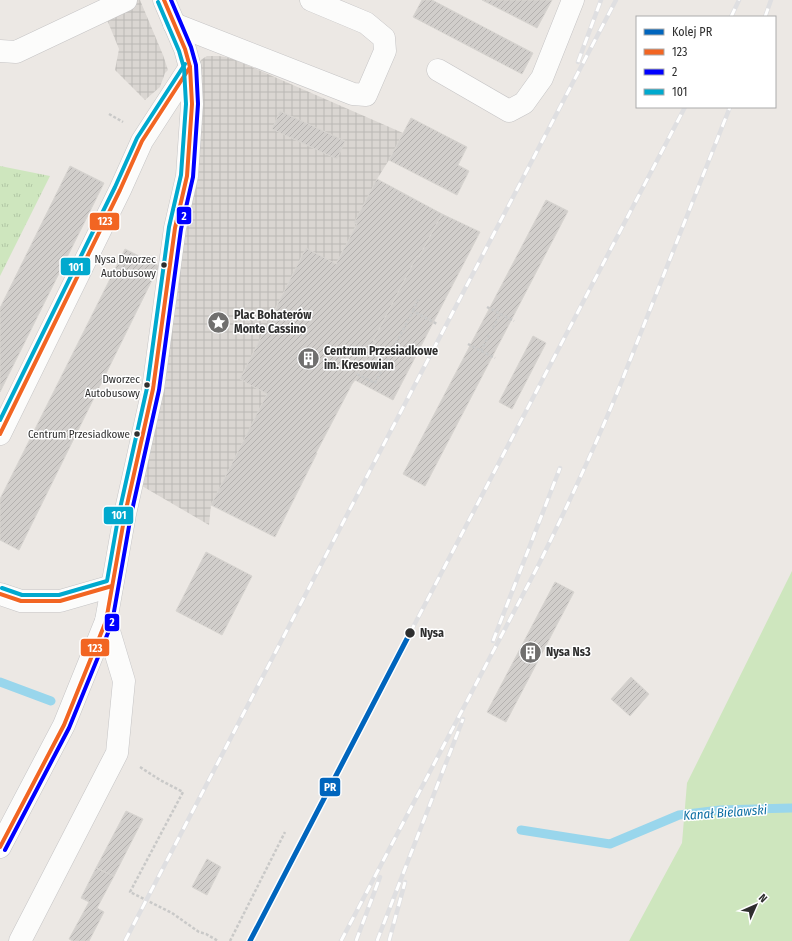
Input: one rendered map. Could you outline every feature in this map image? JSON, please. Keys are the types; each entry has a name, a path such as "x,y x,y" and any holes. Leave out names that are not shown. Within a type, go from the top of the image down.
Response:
{"street":[{"path":"0,51 16,52 126,0"},
{"path":"0,847 64,724 106,621 125,514 153,389 175,228 187,176 192,104 190,66 164,0"},
{"path":"174,24 353,94 366,95 385,51 384,38 366,23 311,0"},
{"path":"438,70 509,111 524,103 542,78 573,0"},
{"path":"0,434 120,190 142,141 190,66"},
{"path":"0,594 21,601 60,601 112,586"},
{"path":"20,941 117,753 124,681 106,621"}],"path":[{"path":"109,114 125,123"},
{"path":"357,374 375,383 419,298"},
{"path":"487,307 514,321"},
{"path":"413,311 437,324"},
{"path":"493,328 500,314"},
{"path":"481,351 489,335"},
{"path":"468,344 495,358"},
{"path":"117,753 160,780 183,792 130,892 172,914 199,932 218,941"},
{"path":"230,941 286,832"}],"green space":[{"path":"0,166 50,176 0,276"},
{"path":"792,571 792,941 629,941 682,843 687,783"}],"shaded area":[{"path":"99,0 140,0 168,70 165,73 160,87 145,100 115,70 119,49"},
{"name":"Plac Bohaterów Monte Cassino","path":"207,56 231,58 403,133 377,179 355,223 357,224 336,264 306,249 240,379 267,394 211,505 209,525 142,486 198,64"}],"building":[{"path":"422,0 432,0 533,53 522,74 413,17"},
{"path":"482,0 552,0 537,28"},
{"path":"280,111 345,141 337,159 272,129"},
{"path":"411,118 467,147 458,165 469,171 457,195 389,160"},
{"path":"70,166 104,183 0,392 0,308"},
{"name":"Centrum Przesiadkowe im. Kresowian","path":"377,179 442,214 419,257 417,256 373,341 376,342 316,453 275,537 211,505 267,394 240,379 306,248 336,264 357,224 354,223"},
{"path":"546,200 568,211 425,486 403,474"},
{"path":"442,214 480,232 393,400 355,380 376,342 373,341 417,256 419,257"},
{"path":"125,249 159,266 19,550 0,540 0,499"},
{"path":"533,336 546,343 512,409 499,402"},
{"path":"206,552 252,576 222,635 176,611"},
{"name":"Nysa Ns3","path":"555,582 574,592 506,722 487,712"},
{"path":"631,677 649,694 630,716 611,699"},
{"path":"126,811 143,819 114,876 96,868"},
{"path":"207,859 221,867 207,895 192,887"},
{"path":"96,868 114,876 97,908 104,912 89,941 73,941 69,939 89,902 81,898"}],"waterway":[{"name":"Kanał Bielawski","path":"0,682 51,701"},
{"name":"Kanał Bielawski","path":"521,830 610,844 679,815 720,810 792,808"}],"railway":[{"path":"578,62 601,0"},
{"path":"125,941 616,0"},
{"path":"731,16 739,0"},
{"path":"765,16 771,0"},
{"path":"410,633 684,108"},
{"path":"341,941 539,564 571,497 621,383 730,108"},
{"path":"493,641 560,468"},
{"path":"377,941 463,719"},
{"path":"356,941 380,877"},
{"path":"389,941 405,882"}],"rail line":[{"name":"PR","path":"250,941 410,633"}],"transit line":[{"name":"123","path":"0,847 64,725 106,621 125,514 153,389 175,228 187,176 192,104 190,67 185,49 164,0"},
{"name":"2","path":"5,850 69,728 112,623 131,515 159,390 181,229 193,177 198,104 196,65 191,47 171,0"},
{"name":"101","path":"2,588 22,595 59,595 107,581 119,513 147,388 169,227 181,175 186,104 184,68 179,51 158,2"},
{"name":"101","path":"0,420 115,187 137,138 185,64"},
{"name":"123","path":"0,434 120,190 142,141 190,67"},
{"name":"123","path":"0,594 21,601 60,601 112,586"}],"place":[{"name":"Nysa Dworzec Autobusowy","path":"164,265"},
{"name":"Plac Bohaterów Monte Cassino","path":"218,322"},
{"name":"Centrum Przesiadkowe im. Kresowian","path":"308,358"},
{"name":"Dworzec Autobusowy","path":"147,385"},
{"name":"Centrum Przesiadkowe","path":"137,434"},
{"name":"Nysa","path":"410,633"},
{"name":"Nysa Ns3","path":"530,652"}]}
